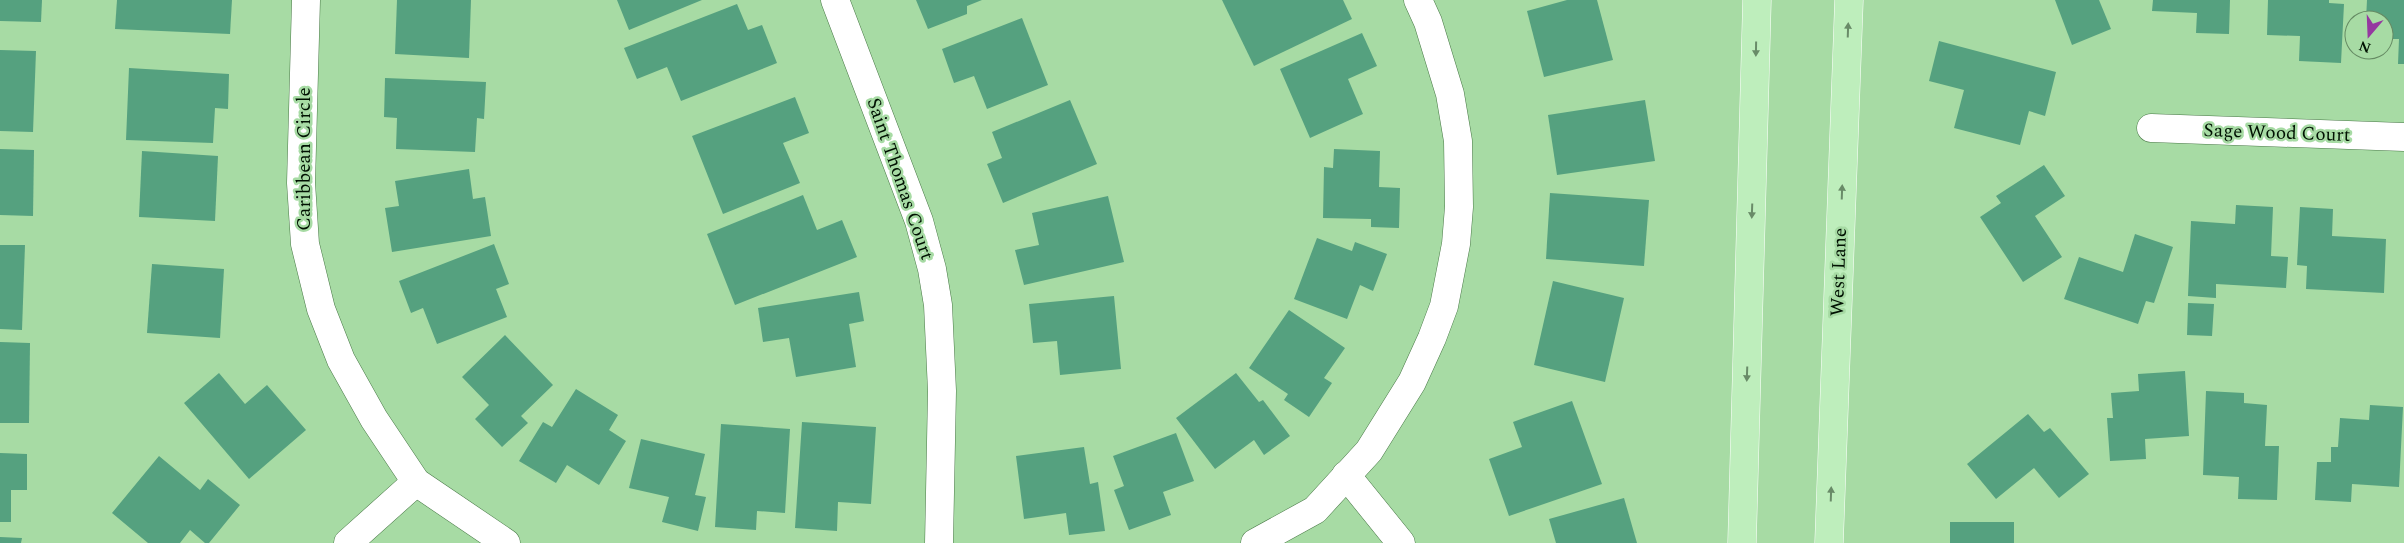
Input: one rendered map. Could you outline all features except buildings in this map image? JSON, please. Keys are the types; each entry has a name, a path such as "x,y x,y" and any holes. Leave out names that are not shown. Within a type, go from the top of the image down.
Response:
{"main road":[{"path":"1742,543 1757,0"},
{"name":"West Lane","path":"1829,543 1849,0"}],"street":[{"name":"Caribbean Circle","path":"306,0 301,183 305,244 321,309 341,360 374,419 416,482 506,543"},
{"name":"Saint Thomas Court","path":"835,0 919,222 935,287 938,305 942,391 939,543"},
{"path":"1255,543 1315,510 1368,451 1412,382 1444,306 1456,244 1460,207 1458,141 1450,94 1428,22 1418,0"},
{"name":"Sage Wood Court","path":"2150,128 2404,137"},
{"path":"1346,476 1401,543"},
{"path":"348,543 416,482"}]}
